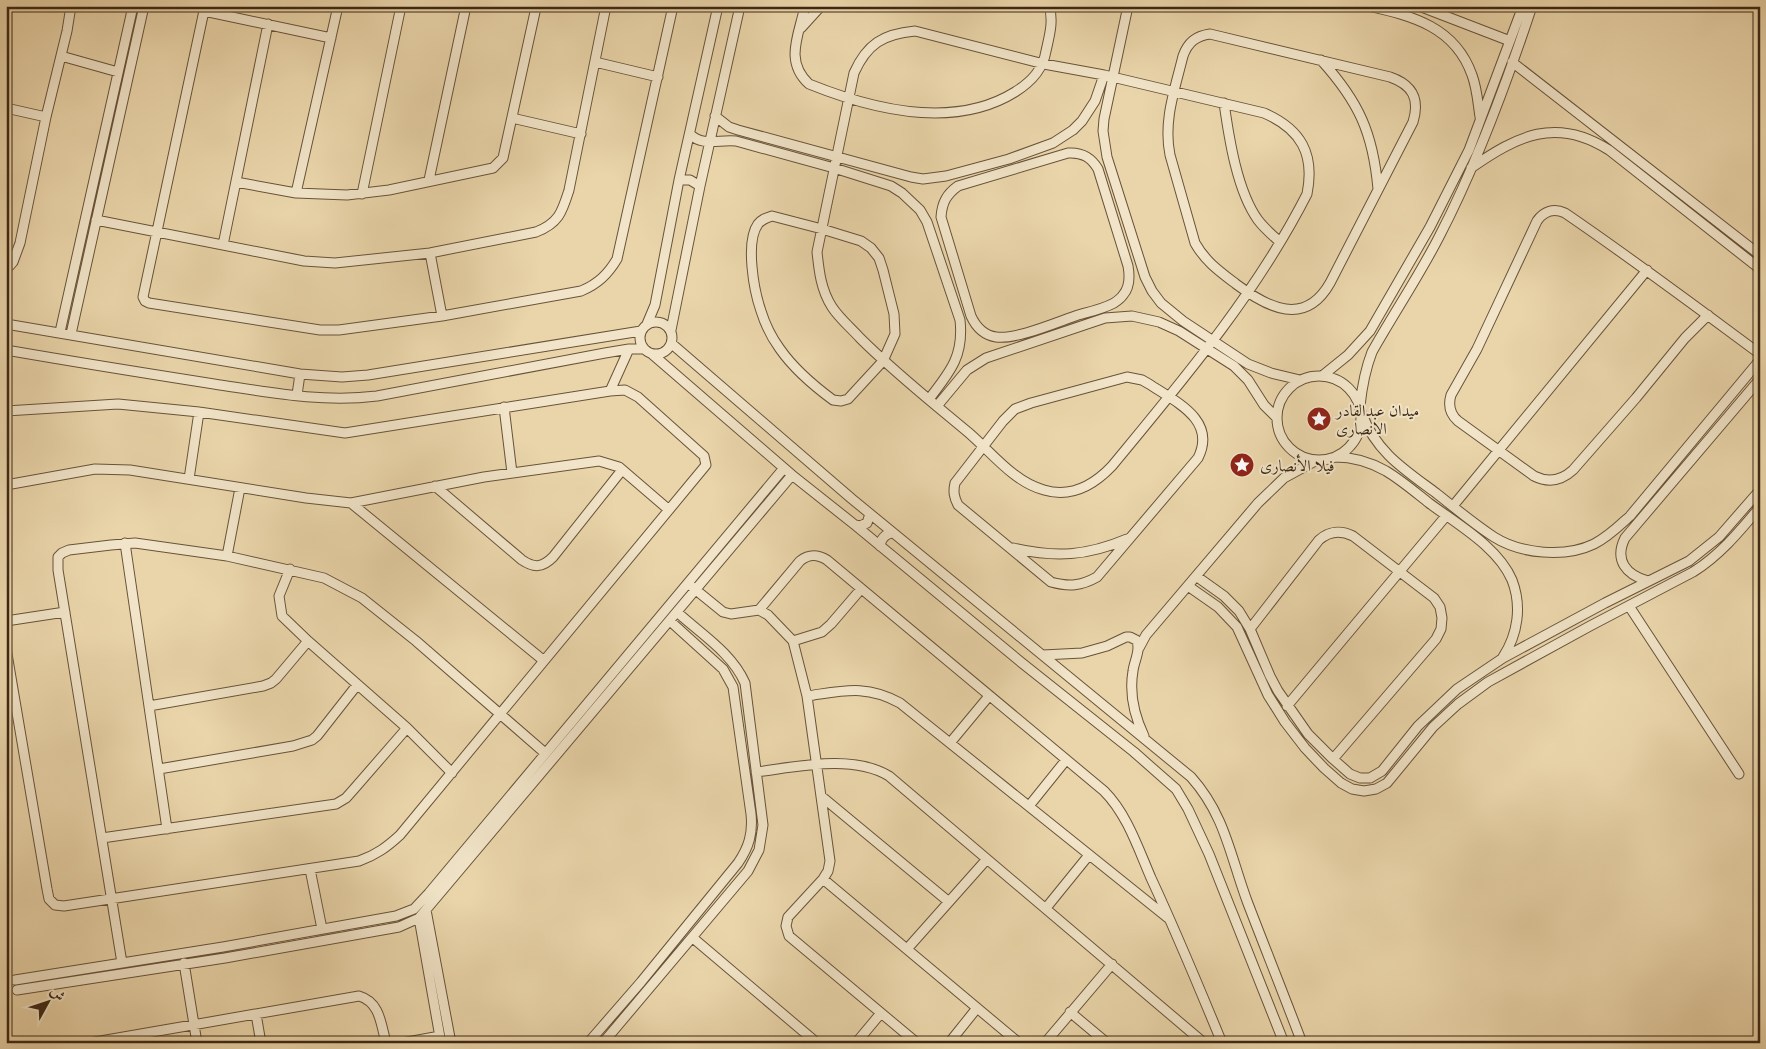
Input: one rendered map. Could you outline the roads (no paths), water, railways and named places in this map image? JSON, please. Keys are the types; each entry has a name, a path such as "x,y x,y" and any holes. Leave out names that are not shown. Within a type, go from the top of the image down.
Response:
{"street":[{"path":"6,270 13,262 20,244 71,6"},
{"path":"296,194 338,6"},
{"path":"362,194 401,6"},
{"path":"429,180 466,6"},
{"path":"236,182 296,194 362,194 487,170 499,164 503,158 536,12 535,6"},
{"path":"96,220 304,261 326,263 430,253 536,232 554,222 560,216 567,197 606,6"},
{"path":"331,38 205,8 158,232 143,293 145,301 329,330 442,316 581,291 594,286 611,269 617,258 674,6"},
{"path":"718,6 679,180 655,305 640,341 648,352 792,475 1168,781 1181,796 1188,809 1230,903 1284,1043"},
{"path":"671,330 709,142 740,6"},
{"path":"805,6 794,57 796,67 801,76 814,86 891,109 911,112 945,112 972,108 1007,97 1021,88 1034,77 1044,64 1051,22 1049,6"},
{"path":"800,30 821,6"},
{"path":"1128,6 1108,76 1103,132 1107,157 1145,277 1152,291 1172,313 1248,364 1259,369 1300,380"},
{"path":"1368,6 1401,13 1420,20 1437,29 1452,42 1464,58 1472,76 1480,120"},
{"path":"1419,6 1510,41"},
{"path":"1322,376 1348,355 1370,331 1430,227 1468,150 1523,6"},
{"path":"1335,457 1348,449 1356,440 1360,429 1364,378 1372,352 1436,242 1471,168 1491,120 1532,6"},
{"path":"60,332 132,7 143,8 70,334"},
{"path":"223,245 268,24"},
{"path":"915,31 1044,64 1108,76 1264,113 1280,120 1293,130 1303,144 1309,160 1310,177 1307,194 1248,293 1208,350 1169,398 1099,479 1083,488 1064,492 1046,491 1028,484 883,361 832,307 820,281 817,252 854,73 860,59 877,42 899,32 915,31"},
{"path":"1201,35 1220,35 1321,60 1401,81 1410,89 1415,99 1416,111 1413,122 1324,294 1314,303 1303,308 1290,310 1277,308 1248,293 1211,265 1202,255 1195,242 1168,144 1167,122 1182,56 1192,40 1201,35"},
{"path":"61,56 118,72"},
{"path":"1321,60 1341,82 1356,106 1368,132 1376,160 1378,189"},
{"path":"595,62 658,77"},
{"path":"1512,62 1760,255"},
{"path":"715,116 738,130 911,178 923,179 946,176 1008,159 1053,143 1073,130 1089,112 1108,76"},
{"path":"1224,104 1234,158 1249,205 1267,231 1280,242"},
{"path":"6,108 46,117"},
{"path":"512,118 581,134"},
{"path":"1471,168 1501,147 1523,138 1558,133 1581,136 1609,150 1760,269"},
{"path":"690,134 698,141 736,141 891,186 902,193 920,210 927,222 960,320 960,342 955,362 950,372 929,399"},
{"path":"100,151 111,153"},
{"path":"1077,152 1094,162 1102,177 1130,276 1128,287 1123,296 1115,302 1014,335 998,337 989,335 981,331 971,316 941,217 941,207 945,198 950,191 958,186 1068,153 1077,152"},
{"path":"1094,162 1107,157"},
{"path":"679,180 690,180 700,186"},
{"path":"1708,315 1685,338 1573,470 1565,476 1550,480 1540,479 1455,418 1451,410 1450,400 1453,390 1477,349 1540,217 1552,210 1566,213 1647,270 1708,315 1760,354"},
{"path":"772,216 861,241 871,248 883,270 895,324 895,334 883,361 848,399 841,401 833,400 793,366 770,332 761,313 756,293 752,251 758,224 772,216"},
{"path":"927,222 941,217"},
{"path":"430,253 442,316"},
{"path":"1453,506 1647,270"},
{"path":"1115,302 1118,316"},
{"path":"960,320 971,316"},
{"path":"937,406 976,363 997,354 1017,349 1105,318 1132,316 1159,322 1179,332 1242,372 1264,405 1277,418"},
{"path":"6,324 300,374 342,377 644,328 656,321 668,326 673,335 670,348 662,354 628,349 377,396 339,400 319,399 6,350"},
{"path":"1014,335 1017,349"},
{"path":"672,344 870,514 1186,773 1210,802 1225,835 1246,899 1302,1043"},
{"path":"610,391 628,349"},
{"path":"1317,460 1305,458 1295,453 1286,444 1280,434 1277,418 1278,406 1291,386 1300,380 1307,377 1332,377 1352,392 1367,427 1382,449 1397,464 1495,538 1526,549 1559,552 1593,544 1613,532 1630,516 1760,360"},
{"path":"297,395 300,374"},
{"path":"1119,378 1142,380 1169,398 1197,420 1202,429 1204,439 1198,458 1097,577 1086,583 1075,586 1051,582 958,505 954,498 955,483 983,445 1009,415 1023,406 1119,378"},
{"path":"1648,581 1636,578 1624,565 1621,548 1625,538 1760,379"},
{"path":"6,411 112,404 199,412 345,433 504,407 626,390 638,397 706,459 706,465 400,835 375,855 359,861 112,900 64,906 55,905 49,899 6,648"},
{"path":"504,407 512,473"},
{"path":"189,479 199,412"},
{"path":"1145,739 1132,698 1133,670 1139,648 1146,635 1258,502 1274,486 1295,471 1317,460 1335,457 1356,459 1386,471 1490,549 1512,581 1517,603 1517,625 1509,648 1503,658"},
{"path":"6,485 95,470 112,469 130,470 306,498 351,503 435,486 599,461 612,464 622,470 669,510"},
{"path":"17,990 225,958 399,927 419,918 545,753 784,468"},
{"path":"435,486 522,560 530,565 539,567 553,557 622,470"},
{"path":"16,980 366,922 396,916 414,909 461,862 670,621 792,475"},
{"path":"227,556 240,488"},
{"path":"1196,576 1232,604 1250,629 1270,676 1308,734 1333,759 1355,777 1365,778 1378,774 1418,726 1442,701 1472,677 1503,658 1689,561 1711,545 1760,490"},
{"path":"351,503 543,660"},
{"path":"1188,586 1225,612 1237,627 1268,694 1285,722 1309,752 1341,783 1352,789 1364,791 1376,789 1387,784 1433,727 1473,692 1504,673 1702,566 1729,543 1760,507"},
{"path":"855,525 867,524 870,514"},
{"path":"1288,706 1446,516"},
{"path":"880,546 886,534 892,532"},
{"path":"1250,629 1319,540 1327,534 1338,532 1348,534 1425,590 1437,602 1442,618 1441,629 1436,639 1333,759"},
{"path":"1010,548 1034,553 1083,553 1107,548 1129,538"},
{"path":"122,963 58,570 58,558 62,553 69,550 125,543 157,546 227,556 324,578 362,598 416,641 545,753"},
{"path":"125,543 167,829"},
{"path":"759,610 800,561 813,555 821,556 1104,791 1112,799 1120,812 1170,920 1222,1043"},
{"path":"290,570 279,596 282,616 356,685 407,728 452,773"},
{"path":"687,582 724,612 731,614 759,610 768,615 793,641 806,696 830,861 828,871 823,879 788,917 786,926 789,936 917,1043"},
{"path":"793,641 822,632 861,588"},
{"path":"1629,606 1738,774"},
{"path":"6,621 65,612"},
{"path":"605,1042 748,871 755,861 761,844 762,825 745,683 731,660 677,612"},
{"path":"588,1043 641,982 738,863 748,845 752,824 733,687 723,669 670,621"},
{"path":"1043,655 1082,653 1130,637 1136,640 1139,648"},
{"path":"149,706 270,683 308,641"},
{"path":"158,769 293,746 312,740 356,685"},
{"path":"806,696 858,690 872,691 900,703 1170,920"},
{"path":"950,743 989,696"},
{"path":"102,838 336,804 346,798 407,728"},
{"path":"1029,806 1066,760"},
{"path":"756,772 816,765 858,765 878,770 889,776 1204,1043"},
{"path":"821,796 949,902"},
{"path":"752,824 762,825"},
{"path":"1046,908 1089,855"},
{"path":"907,949 987,859"},
{"path":"310,868 322,929"},
{"path":"823,879 1019,1043"},
{"path":"1230,903 1246,899"},
{"path":"402,1043 441,1039 426,910"},
{"path":"419,918 430,953 451,1043"},
{"path":"366,922 368,932"},
{"path":"691,940 808,1043"},
{"path":"691,940 817,1043"},
{"path":"223,947 225,958"},
{"path":"184,964 197,1043"},
{"path":"1045,1043 1112,964"},
{"path":"76,971 77,982"},
{"path":"641,982 649,989"},
{"path":"88,1043 133,1039 194,1024 359,996 366,998 377,1009 386,1043"},
{"path":"949,1043 977,1008"},
{"path":"1070,1012 1107,1043"},
{"path":"856,1043 880,1013"},
{"path":"256,1014 260,1043"}],"place":[{"name":"ميدان عبدالقادر الانصارى","path":"1319,419"},
{"name":"فيلا الأنصارى","path":"1242,465"}]}
